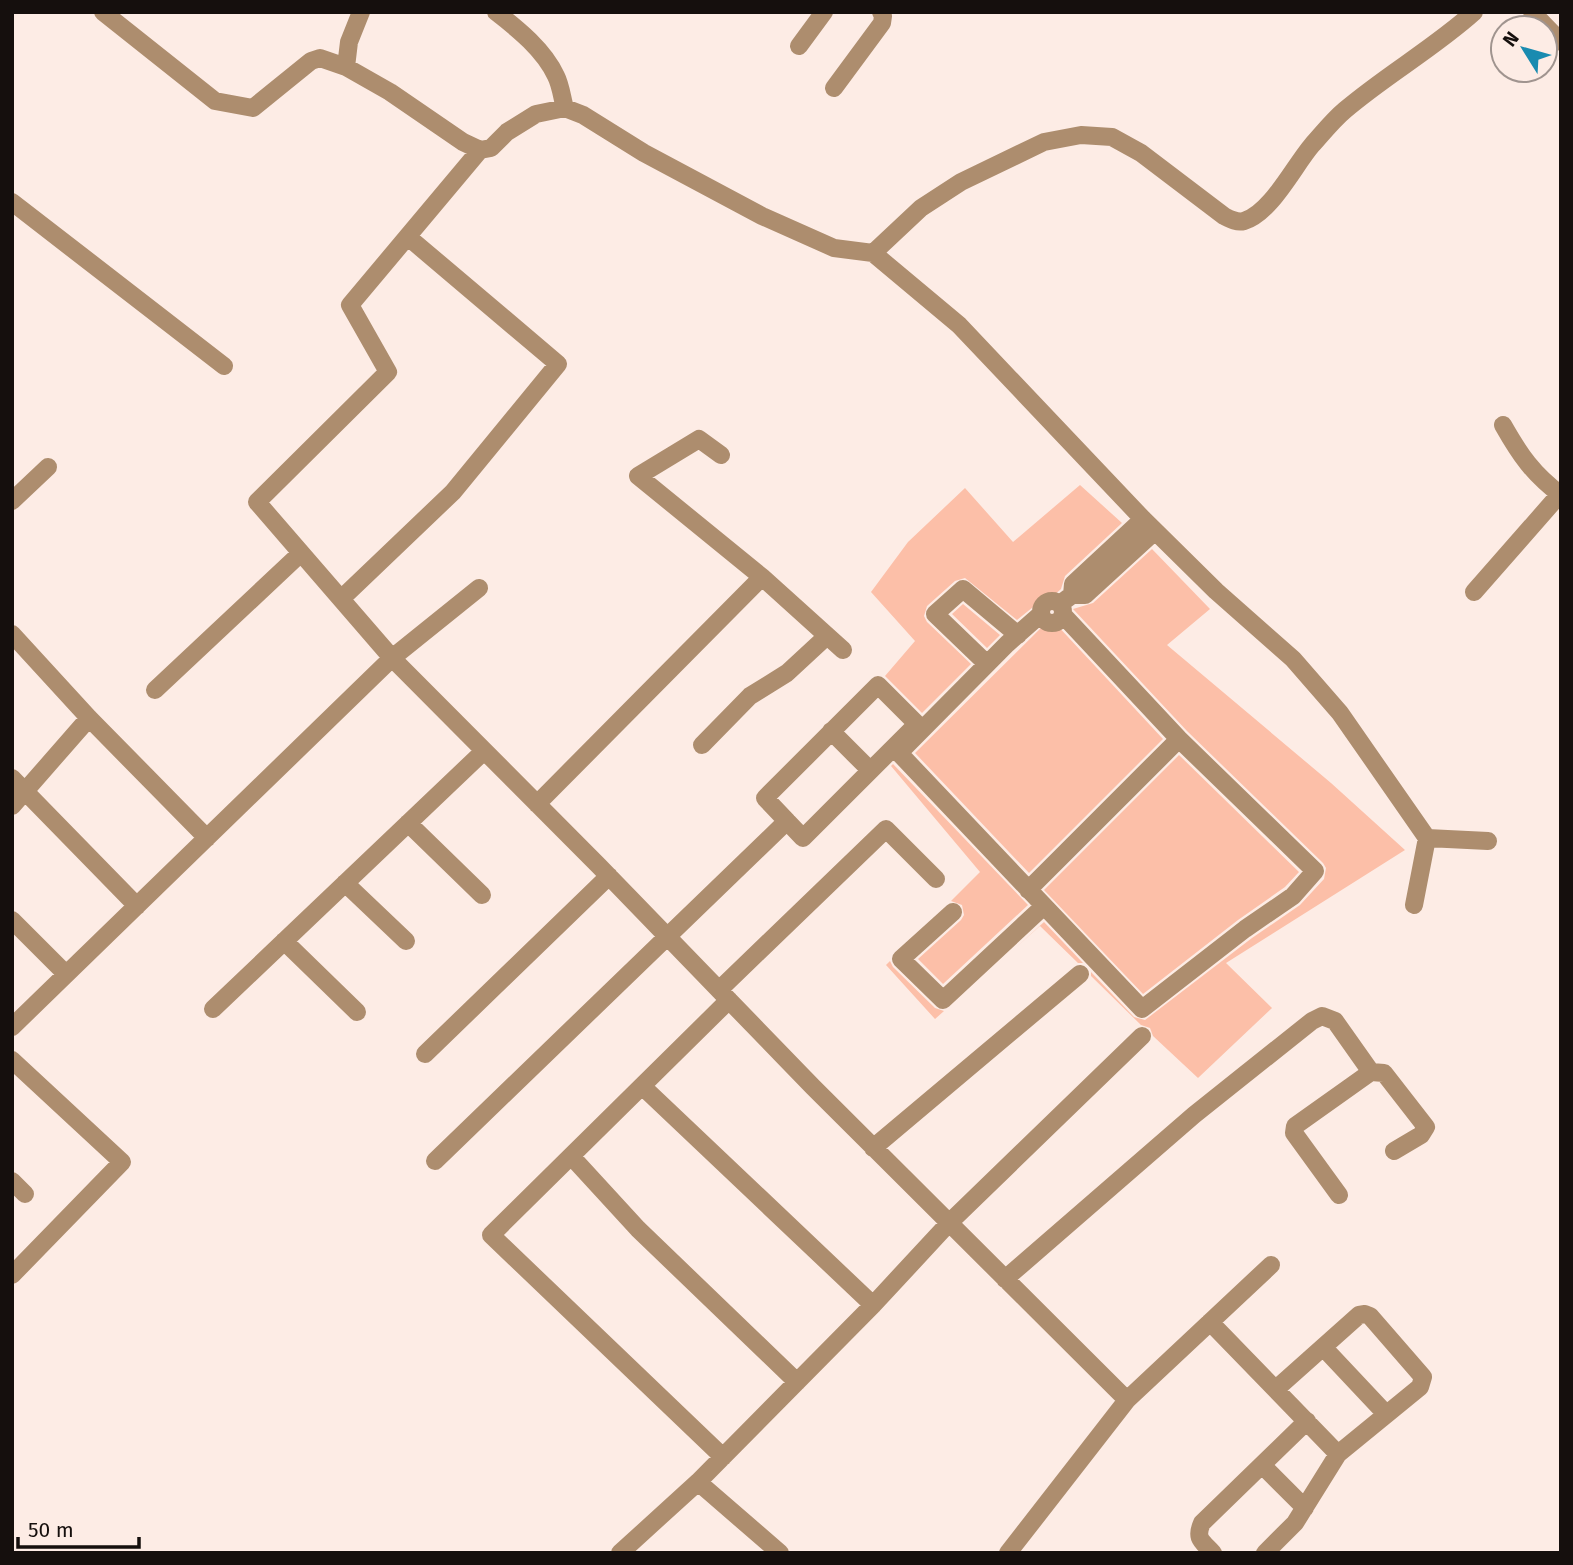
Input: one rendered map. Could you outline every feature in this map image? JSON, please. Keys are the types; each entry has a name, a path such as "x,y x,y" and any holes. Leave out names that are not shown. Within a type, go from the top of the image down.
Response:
{"street":[{"path":"103,12 215,101 253,108 311,61 320,58 346,67 390,92 463,142 480,150 491,148 507,132 536,114 565,108 583,115 644,153 762,216 834,248 873,253 959,326 1149,525 1216,591 1293,659 1340,713 1427,838 1414,905"},
{"path":"346,67 349,42 361,12"},
{"path":"496,12 547,61 557,78 565,108"},
{"path":"799,46 824,12"},
{"path":"834,88 882,23 881,12"},
{"path":"873,253 921,208 961,183 1044,142 1081,135 1112,137 1141,153 1224,216 1245,221 1262,209 1281,188 1310,148 1343,111 1441,40 1474,12"},
{"path":"1532,12 1561,42"},
{"path":"480,150 350,305 388,372 257,502 392,658 873,1147 1127,1400"},
{"path":"12,202 224,366"},
{"path":"341,599 453,492 558,364 408,237"},
{"path":"1474,592 1560,495 1537,476 1518,452 1503,425"},
{"path":"722,455 699,439 638,476 762,577 844,650"},
{"path":"12,501 48,467"},
{"path":"1065,605 1179,739 1315,871 1293,896 1245,929 1142,1009 899,752 1041,614 1045,621 1059,621 1065,605 1073,584 1149,525"},
{"path":"155,690 301,552"},
{"path":"537,804 762,577"},
{"path":"12,1027 392,658 479,588"},
{"path":"988,664 934,614 963,589 1018,635"},
{"path":"12,634 89,718 207,838"},
{"path":"702,745 750,696 787,673 827,636"},
{"path":"878,685 917,724 803,838 765,798 831,731 878,685"},
{"path":"12,806 89,718"},
{"path":"831,731 870,770"},
{"path":"1028,890 1179,739"},
{"path":"213,1009 484,751"},
{"path":"12,778 136,906"},
{"path":"435,1161 787,821"},
{"path":"408,823 482,895"},
{"path":"723,1457 491,1235 642,1086 724,995 887,829 936,879"},
{"path":"1427,838 1488,841"},
{"path":"425,1054 609,876"},
{"path":"345,883 406,941"},
{"path":"953,912 901,959 943,1000 1044,906"},
{"path":"12,920 66,974"},
{"path":"284,941 357,1012"},
{"path":"873,1147 1080,974"},
{"path":"1005,1279 1194,1115 1312,1021 1322,1016 1335,1021 1371,1072"},
{"path":"620,1553 698,1482 873,1305 949,1223 1143,1036"},
{"path":"12,1060 122,1162 12,1275"},
{"path":"1339,1195 1294,1133 1295,1126 1371,1072 1384,1073 1426,1127 1421,1135 1394,1151"},
{"path":"642,1086 873,1305"},
{"path":"571,1156 638,1229 797,1381"},
{"path":"1008,1553 1127,1400 1270,1265"},
{"path":"1265,1553 1295,1523 1338,1454 1420,1387 1423,1377 1370,1316 1364,1314 1359,1315 1276,1389"},
{"path":"1210,1322 1338,1454"},
{"path":"1323,1348 1387,1414"},
{"path":"1213,1553 1199,1538 1198,1532 1202,1523 1307,1421"},
{"path":"1262,1465 1305,1507"},
{"path":"698,1482 780,1553"}],"building":[{"path":"1080,485 1122,523 1065,576 1061,589 1050,599 1049,606 1038,603 1017,620 965,578 955,581 927,606 924,616 927,622 971,664 922,713 885,676 915,641 871,592 908,542 965,488 1013,542"},
{"path":"1152,549 1210,609 1167,645 1331,783 1405,850 1226,963 1272,1008 1198,1078 1153,1036 1150,1028 1141,1025 1091,976 1091,972 1134,1017 1145,1020 1300,905 1324,879 1326,868 1187,731 1073,609 1093,603"},
{"path":"963,604 1000,635 987,648 952,614"},
{"path":"1052,617 1163,739 1029,873 915,753"},
{"path":"1179,755 1299,872 1285,887 1143,994 1044,890"},
{"path":"893,764 1028,905 943,984 918,959 961,920 964,915 962,905 951,901 980,872 891,766"},
{"path":"1044,922 1083,963 1078,963 1040,926 1011,952"},
{"path":"890,961 935,1008 944,1011 935,1019 886,965"}]}
